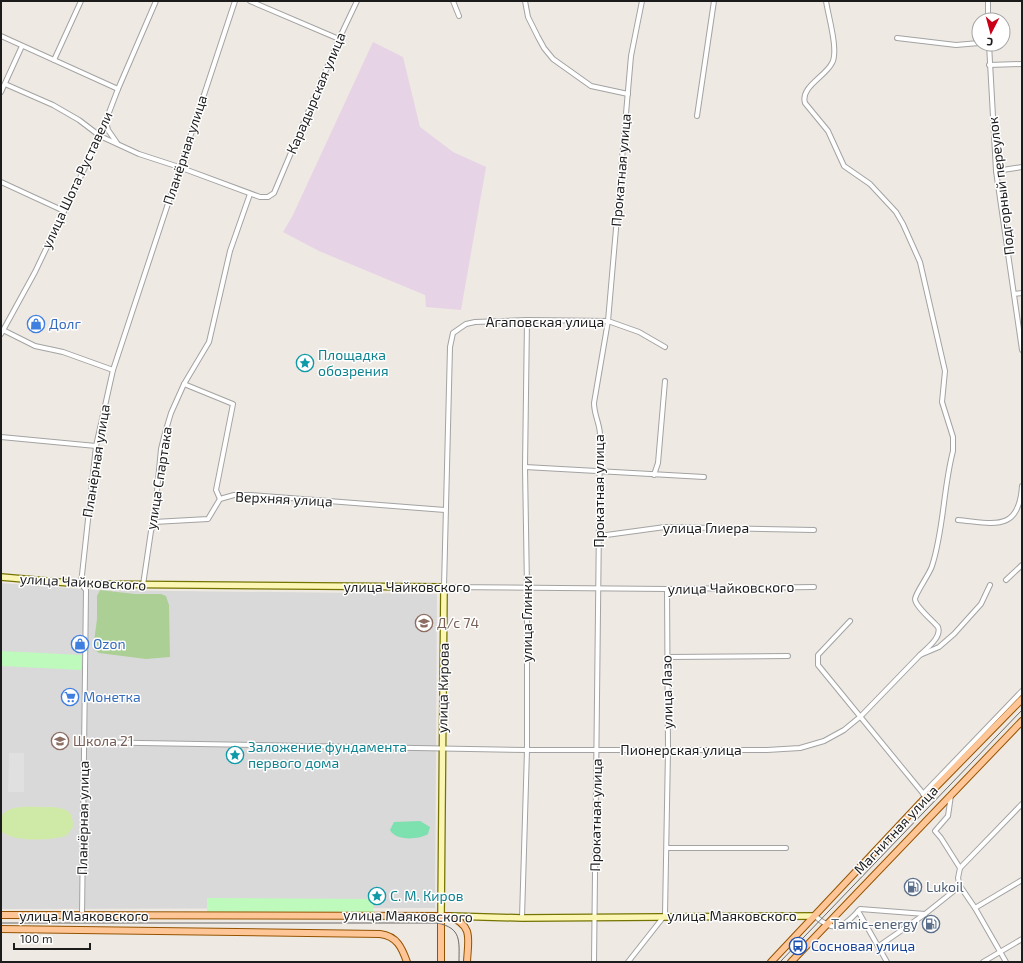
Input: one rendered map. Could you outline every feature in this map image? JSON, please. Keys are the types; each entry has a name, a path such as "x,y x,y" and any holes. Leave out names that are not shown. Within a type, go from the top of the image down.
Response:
{"main road":[{"name":"улица Чайковского","path":"1,577 81,584 444,587"},
{"name":"улица Кирова","path":"441,916 444,587"},
{"name":"Магнитная улица","path":"771,962 925,796 1022,699"},
{"name":"Магнитная улица","path":"791,962 1022,721"},
{"name":"улица Маяковского","path":"1,916 449,916 522,918 665,915 815,916"},
{"path":"441,916 441,962"},
{"path":"449,916 460,920 467,930 467,962"},
{"name":"улица Маяковского","path":"1,929 380,934 388,935 400,945 407,962"}],"street":[{"path":"54,60 81,1"},
{"name":"улица Шота Руставели","path":"2,332 35,272 100,136 118,89 156,1"},
{"name":"Планёрная улица","path":"82,916 86,590 81,584 96,446 113,370 179,166 236,1"},
{"path":"250,1 339,39"},
{"name":"Карадырская улица","path":"250,194 268,197 274,193 339,39 357,1"},
{"path":"454,1 459,16"},
{"path":"525,1 528,17 544,48 553,59 591,86 628,94"},
{"name":"Прокатная улица","path":"594,962 600,430 595,415 594,403 608,322 631,56 642,1"},
{"path":"697,116 714,1"},
{"name":"Пионерская улица","path":"84,742 527,750 800,748 824,741 844,730 861,716 920,655 937,636 939,631 938,627 915,600 917,594 928,578 935,556 953,451 953,437 942,402 945,371 920,262 904,224 896,212 870,184 844,166 828,131 805,103 805,93 829,68 834,56 826,1"},
{"path":"988,1 988,12"},
{"path":"1,36 118,89"},
{"path":"897,38 956,45 971,44"},
{"path":"1,92 22,46"},
{"name":"Подгорный переулок","path":"989,52 996,170 1022,350"},
{"path":"989,65 1022,64"},
{"path":"5,84 53,105 80,120 100,136 139,154 179,166 250,194"},
{"path":"106,121 108,130 119,145"},
{"path":"996,170 1022,168"},
{"path":"1,182 64,211"},
{"name":"улица Спартака","path":"143,585 150,531 154,522 164,438 171,413 184,384 209,342 230,251 250,194"},
{"path":"1014,294 1022,293"},
{"name":"Агаповская улица","path":"451,340 453,333 471,322 528,320 608,322 639,332 665,347"},
{"name":"улица Глинки","path":"522,918 527,750 528,588 525,467 528,320"},
{"path":"2,332 35,346 63,352 113,370"},
{"name":"улица Кирова","path":"444,587 451,340"},
{"path":"654,475 658,463 665,381"},
{"name":"Верхняя улица","path":"184,384 233,404 216,490 220,499 234,495 251,495 445,510"},
{"path":"1,437 96,446"},
{"path":"525,467 704,477"},
{"path":"958,520 998,523 1007,521 1018,506 1022,495 1022,486"},
{"path":"154,522 208,519 220,499"},
{"name":"улица Глиера","path":"599,536 665,527 814,530"},
{"path":"1006,580 1022,565"},
{"path":"920,655 939,647 954,634 981,604 990,585"},
{"name":"улица Чайковского","path":"444,587 667,589 814,587"},
{"name":"улица Лазо","path":"665,915 668,750 667,589"},
{"path":"850,621 818,655 817,661 821,668 925,796 1022,691"},
{"path":"667,657 788,656"},
{"path":"951,794 948,816 935,831 960,868"},
{"path":"1006,962 975,908 960,886 958,878 960,868 1022,804"},
{"path":"667,848 786,848"},
{"path":"975,908 1022,880"},
{"path":"878,946 925,914 960,886"},
{"path":"815,916 826,925 833,928 842,925 860,909 925,914"},
{"path":"858,911 887,962"},
{"path":"628,962 665,915"},
{"path":"983,962 1022,939"}],"shaded area":[{"path":"373,42 403,57 420,127 453,152 486,167 461,310 426,307 425,295 319,251 283,232 292,217"},
{"path":"1,583 94,590 437,594 435,908 1,909"},
{"path":"9,753 24,753 24,792 8,792"}],"green space":[{"path":"100,590 135,594 161,594 166,596 169,605 170,657 146,659 99,653 93,649 97,619 97,596"},
{"path":"1,651 82,655 81,670 1,666"},
{"path":"25,807 52,807 68,811 72,817 73,827 66,836 51,839 32,840 7,835 1,831 1,816 11,809"},
{"path":"420,821 430,827 428,834 424,836 402,838 393,834 390,830 394,822"},
{"path":"207,898 373,899 373,915 207,913"}],"tram line":[{"path":"780,962 1022,710"},
{"path":"1,923 437,923 445,925 455,932 459,942 459,962"}],"place":[{"name":"Долг","path":"36,324"},
{"name":"Площадка обозрения","path":"305,363"},
{"name":"Д/с 74","path":"424,623"},
{"name":"Ozon","path":"80,644"},
{"name":"Монетка","path":"70,697"},
{"name":"Школа 21","path":"60,741"},
{"name":"Заложение фундамента первого дома","path":"235,755"},
{"name":"Lukoil","path":"913,887"},
{"name":"С. М. Киров","path":"377,896"},
{"name":"Tamic-energy","path":"931,924"},
{"name":"Сосновая улица","path":"798,946"}]}
